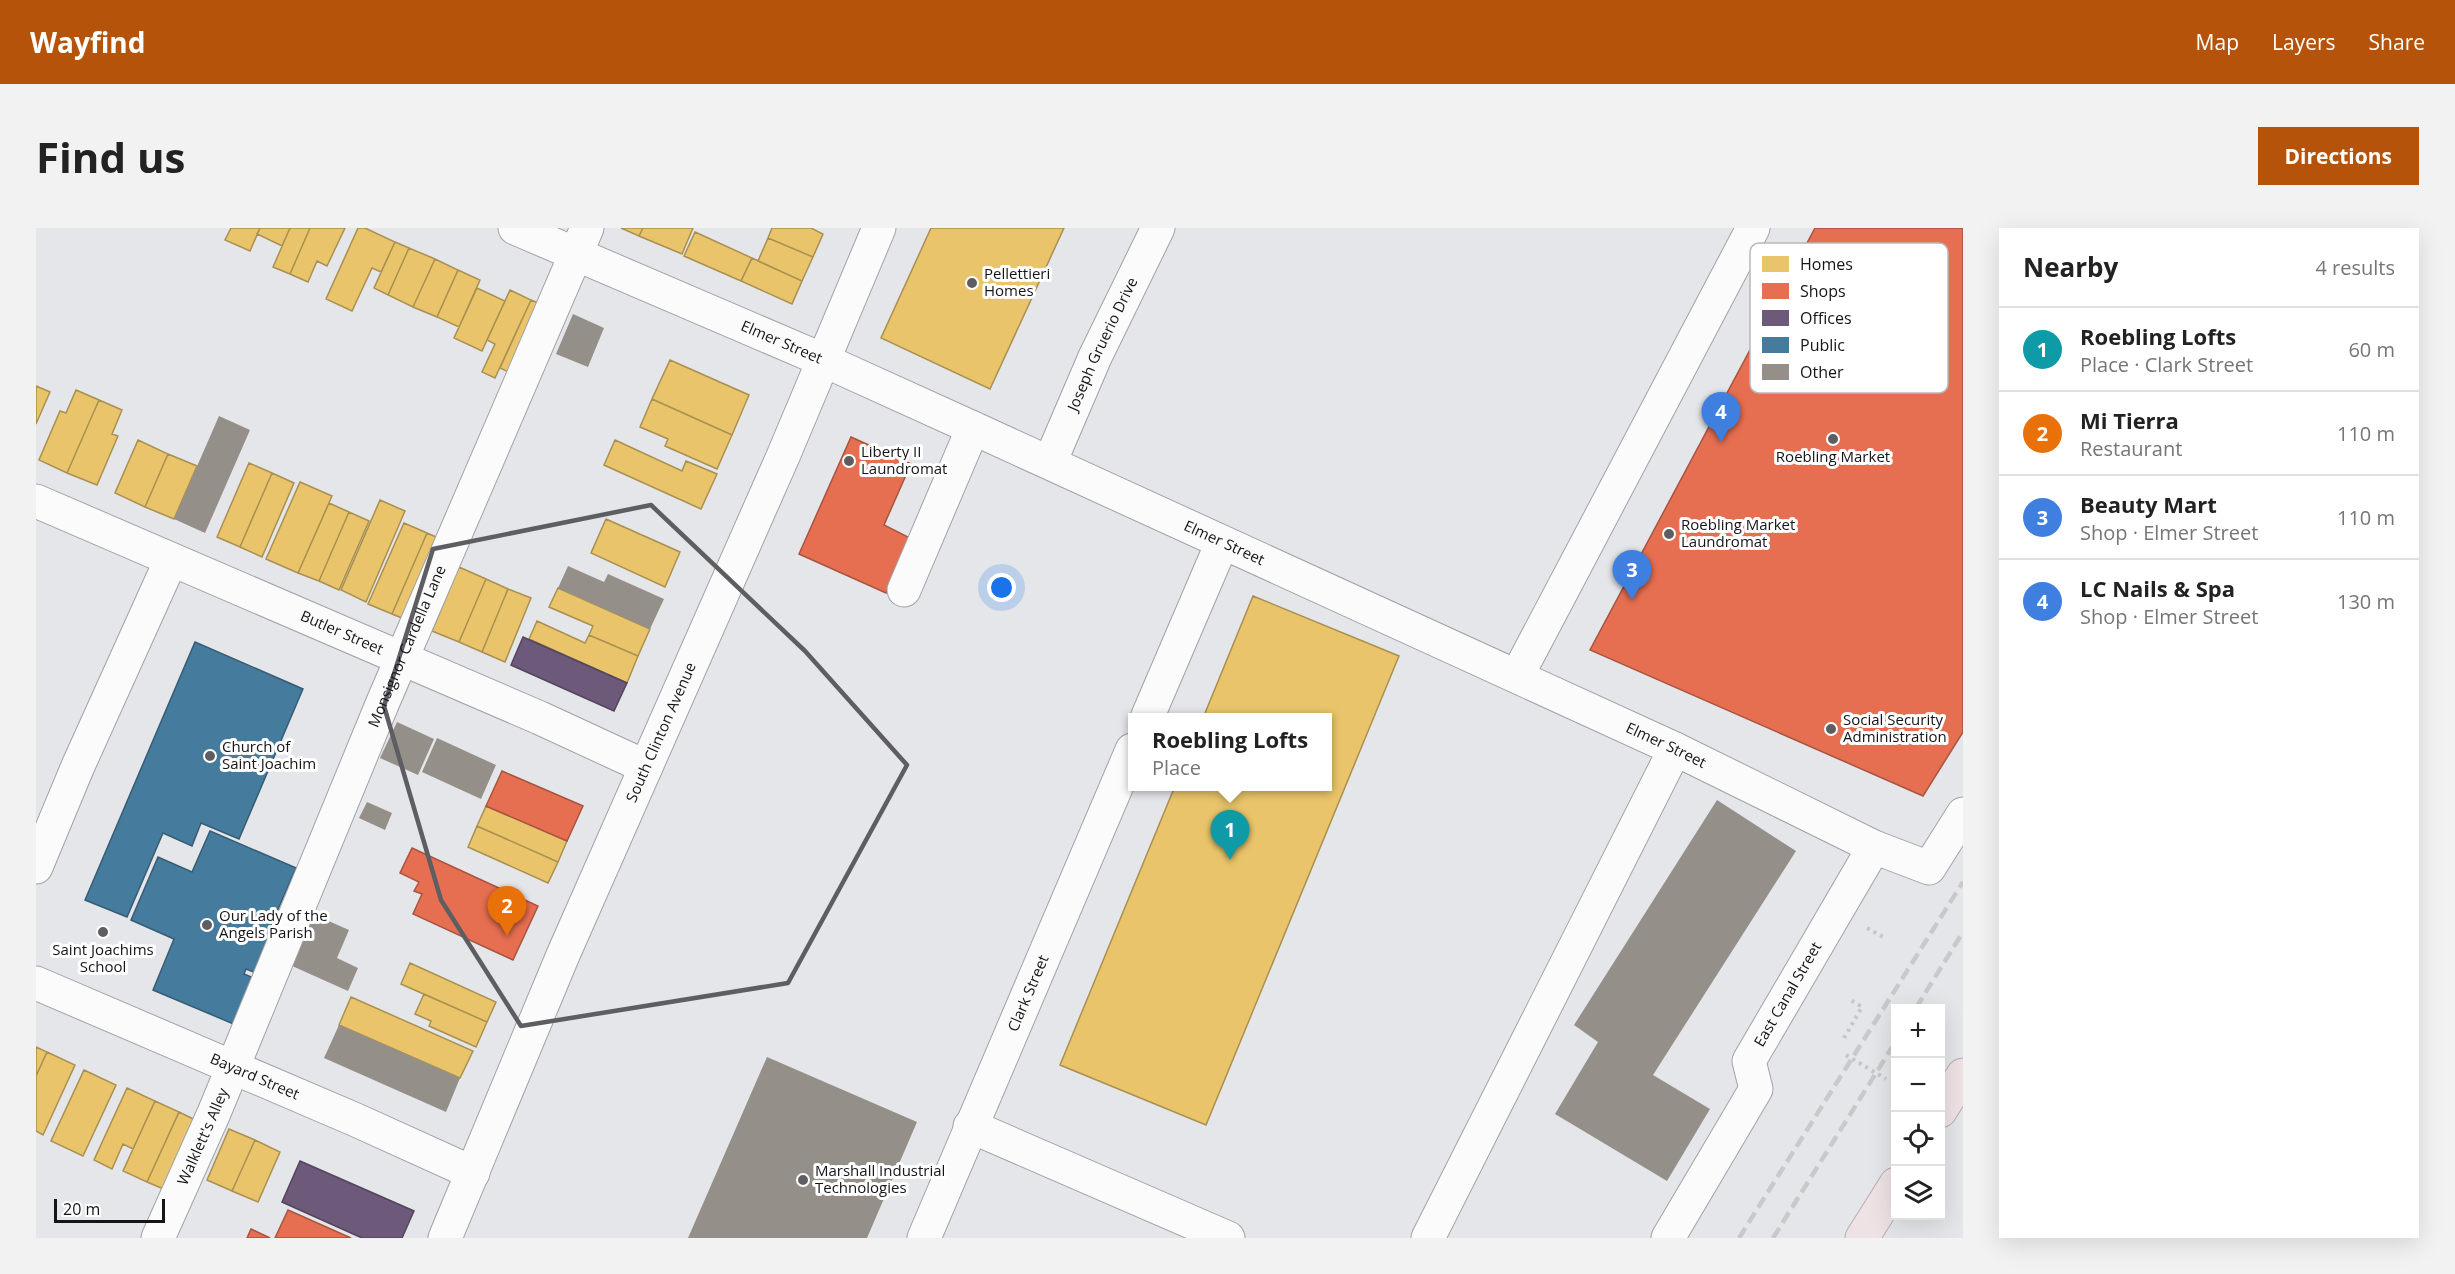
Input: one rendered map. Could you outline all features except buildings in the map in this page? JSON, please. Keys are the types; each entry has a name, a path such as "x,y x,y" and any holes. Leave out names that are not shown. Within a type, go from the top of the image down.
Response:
{"highway":[{"path":"1945,1105 1963,1075"},
{"path":"1862,1238 1891,1192"}],"street":[{"name":"Elmer Street","path":"515,228 581,241 822,360 1675,749 1874,847 1929,868 1963,814"},
{"name":"South Clinton Avenue","path":"445,1238 562,955 784,454 879,228"},
{"name":"Joseph Gruerio Drive","path":"1050,462 1095,357 1158,228"},
{"path":"1517,676 1753,228"},
{"name":"Monsignor Cardella Lane","path":"233,1068 401,659 581,241"},
{"path":"904,590 973,428"},
{"name":"Butler Street","path":"36,501 540,718 646,767"},
{"path":"1149,713 1222,543"},
{"path":"36,867 78,766 171,560"},
{"path":"1428,1238 1675,749"},
{"name":"Clark Street","path":"924,1238 1128,759"},
{"name":"East Canal Street","path":"1668,1238 1756,1089 1749,1060 1874,847"},
{"name":"Bayard Street","path":"36,983 356,1120 473,1173"},
{"name":"Walklett's Alley","path":"158,1238 233,1068"},
{"path":"970,1126 1228,1238"}],"path":[{"path":"1844,1038 1862,1007 1849,999"},
{"path":"1846,1055 1886,1079"}],"highlighted area":[{"path":"651,505 805,651 907,765 788,983 521,1026 441,900 384,706 433,549"}],"railway":[{"path":"1739,1238 1963,882"},
{"path":"1918,1004 1963,932"},
{"path":"1773,1238 1891,1049"}],"place":[{"name":"Pellettieri Homes","path":"972,283"},
{"name":"Roebling Market","path":"1833,439"},
{"name":"LC Nails & Spa","path":"1721,442"},
{"name":"Liberty II Laundromat","path":"849,461"},
{"name":"Roebling Market Laundromat","path":"1669,534"},
{"name":"Beauty Mart","path":"1632,600"},
{"name":"Social Security Administration","path":"1831,729"},
{"name":"Church of Saint Joachim","path":"210,756"},
{"name":"Roebling Lofts","path":"1230,860"},
{"name":"Our Lady of the Angels Parish","path":"207,925"},
{"name":"Saint Joachims School","path":"103,932"},
{"name":"Mi Tierra","path":"507,936"},
{"name":"Marshall Industrial Technologies","path":"803,1180"}]}
